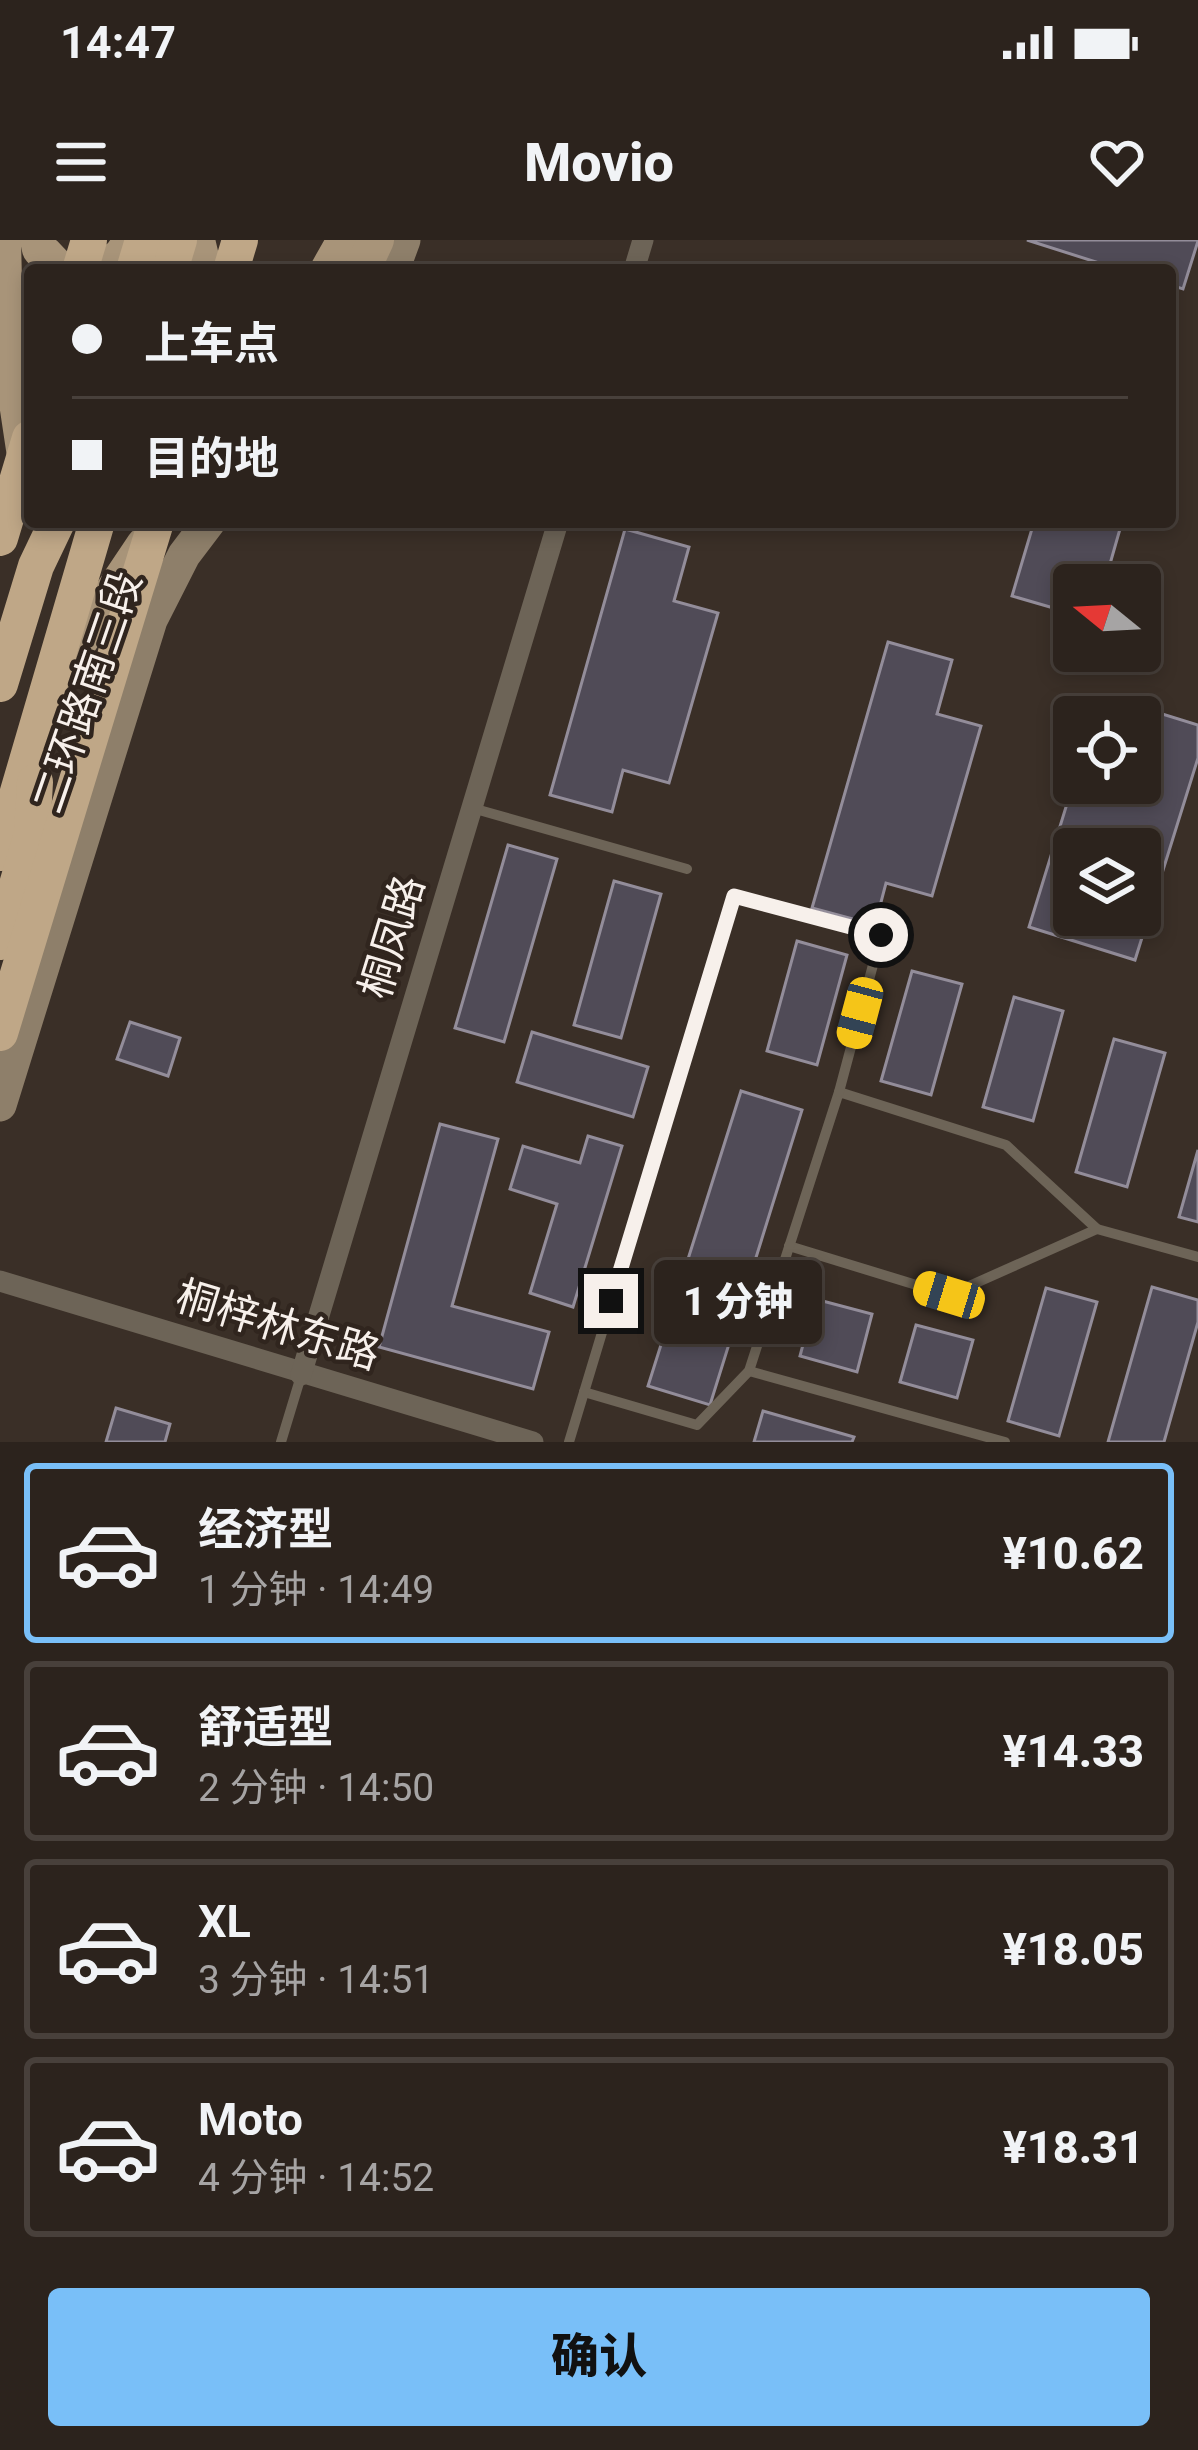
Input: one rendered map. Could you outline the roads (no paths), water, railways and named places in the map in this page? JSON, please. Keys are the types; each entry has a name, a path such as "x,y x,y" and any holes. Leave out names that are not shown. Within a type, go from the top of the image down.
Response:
{"highway":[{"path":"0,538 24,433"},
{"path":"0,684 37,566 54,528"},
{"path":"0,853 95,528"},
{"path":"0,1033 156,528"},
{"path":"0,942 32,834 37,728"}],"main road":[{"path":"3,240 5,323 24,424"},
{"path":"38,240 55,264"},
{"path":"110,264 132,240"},
{"path":"34,528 37,566"},
{"path":"49,686 154,528"},
{"name":"二环路南三段","path":"0,1105 152,620 184,555 204,528"}],"street":[{"name":"桐凤路","path":"301,1375 556,528"},
{"name":"桐梓林东路","path":"0,1281 533,1442"}],"lane":[{"path":"472,808 687,869"},
{"path":"569,1442 584,1392 734,896 881,935 838,1092 749,1371 698,1425 584,1392"},
{"path":"838,1092 1006,1144 1097,1229 1198,1257"},
{"path":"789,1246 949,1295 1097,1229"},
{"path":"749,1371 1005,1442"},
{"path":"281,1442 301,1375"}]}
